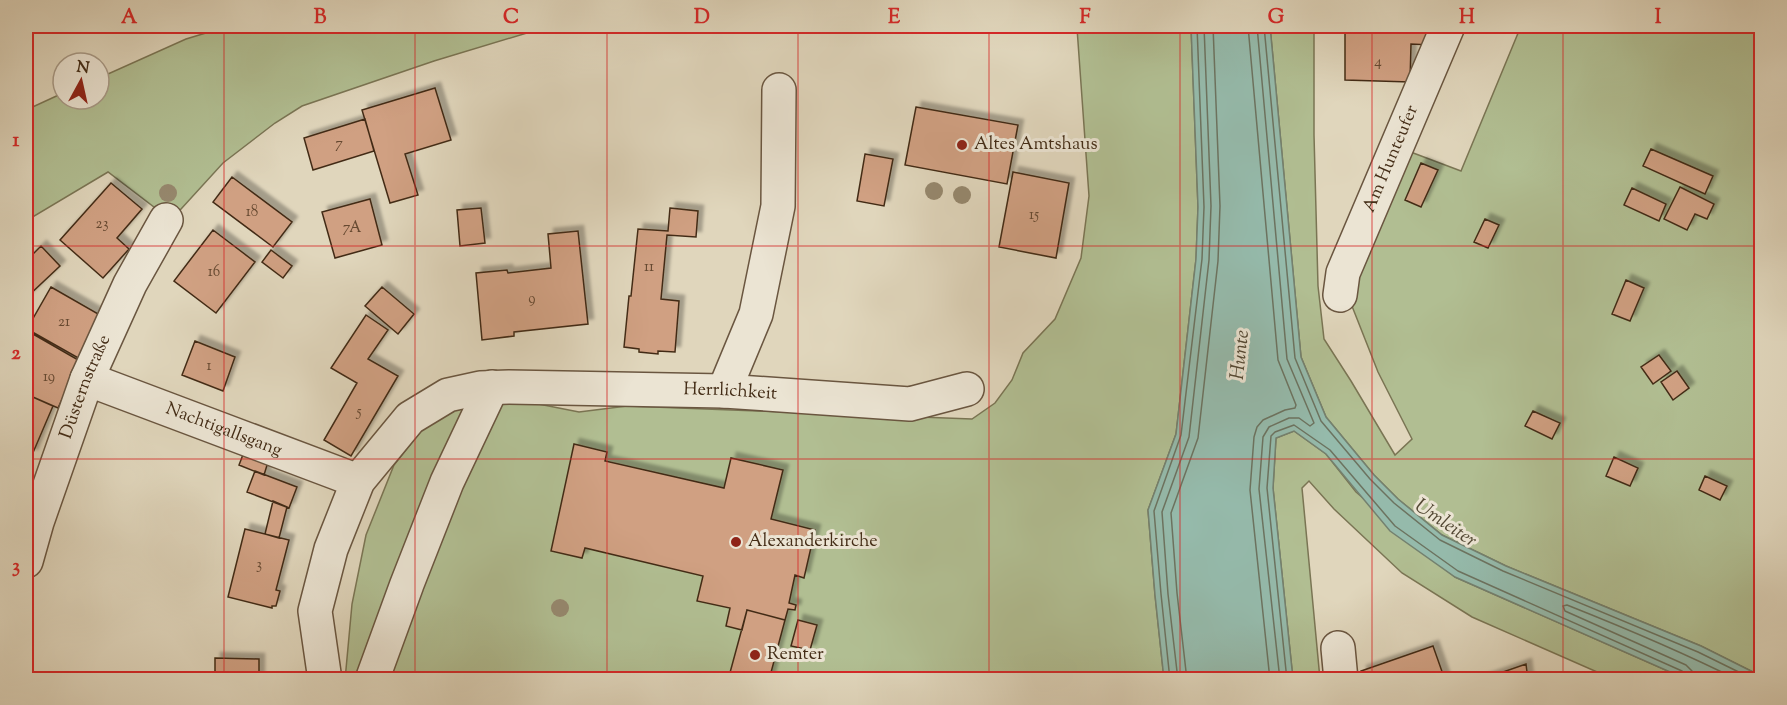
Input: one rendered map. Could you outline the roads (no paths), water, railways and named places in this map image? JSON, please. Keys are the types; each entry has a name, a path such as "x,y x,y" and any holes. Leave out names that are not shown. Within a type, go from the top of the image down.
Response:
{"street":[{"name":"Am Hunteufer","path":"1340,294 1343,273 1448,26"},
{"path":"724,392 756,314 778,206 779,90"},
{"name":"Düsternstraße","path":"26,561 37,522 87,379 130,284 166,220"},
{"name":"Nachtigallsgang","path":"87,379 358,481"},
{"path":"372,680 406,584 447,482 492,387"},
{"name":"Herrlichkeit","path":"325,680 315,610 331,549 358,481 410,418 448,395 492,387 724,392 910,404 967,389"}],"water":[{"name":"Hunte","path":"1191,26 1270,26 1301,357 1326,417 1374,475 1398,499 1442,535 1506,566 1701,646 1761,676 1761,679 1686,679 1455,577 1390,531 1326,454 1294,431 1276,438 1273,488 1293,679 1164,679 1148,510 1176,434 1196,259 1198,207"}],"place":[{"name":"Altes Amtshaus","path":"962,145"},
{"name":"Alexanderkirche","path":"736,542"},
{"name":"Remter","path":"755,655"}],"water label":[{"name":"Umleiter","path":"1445,524"}]}
